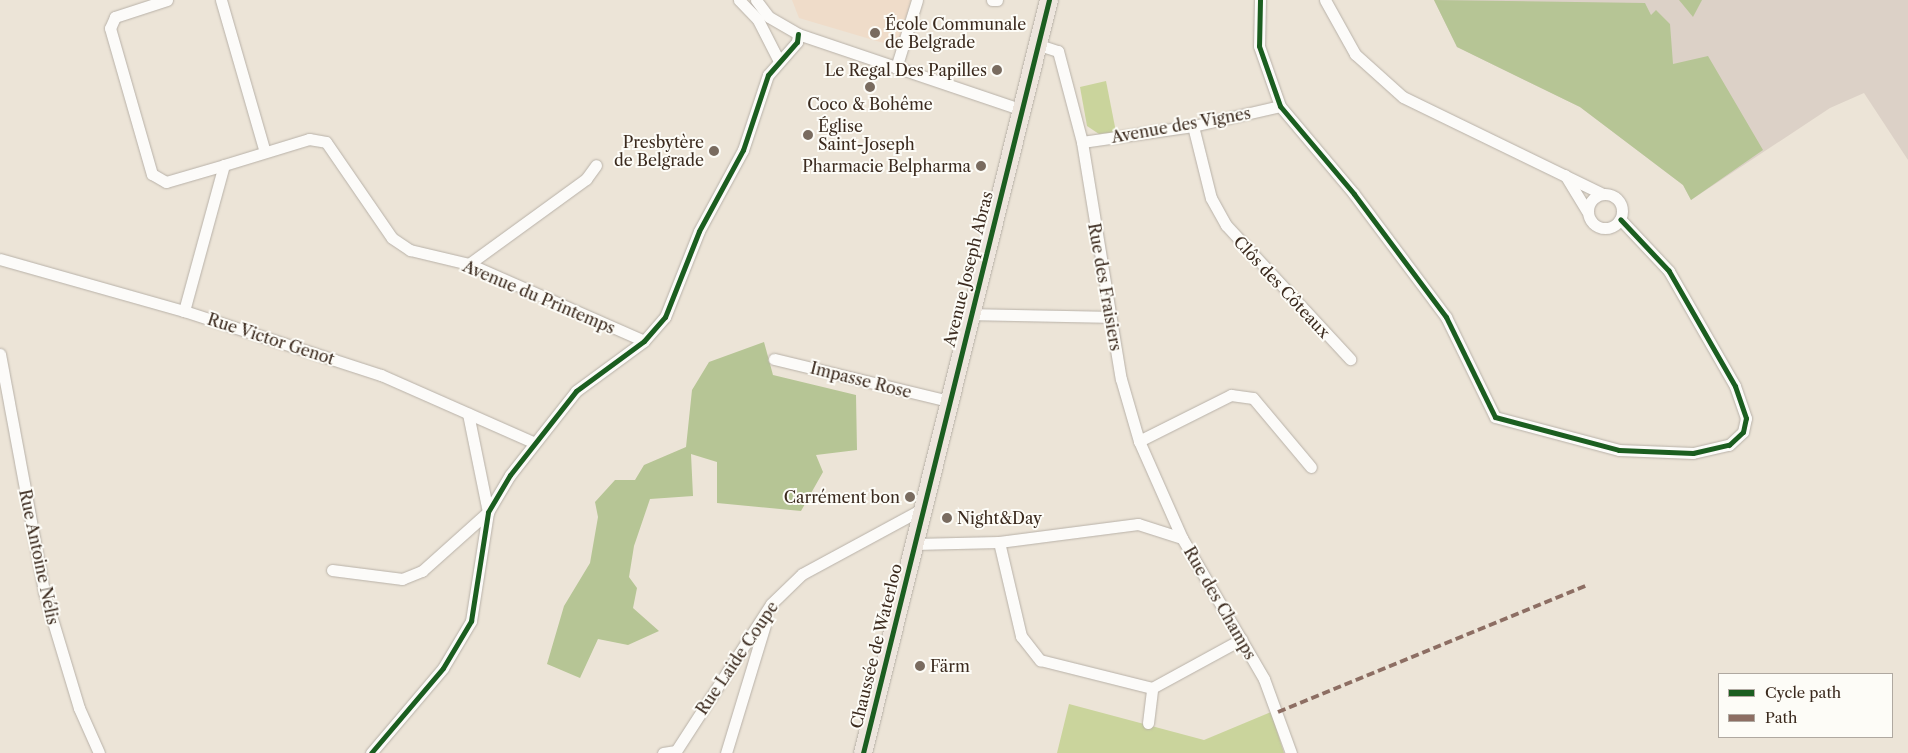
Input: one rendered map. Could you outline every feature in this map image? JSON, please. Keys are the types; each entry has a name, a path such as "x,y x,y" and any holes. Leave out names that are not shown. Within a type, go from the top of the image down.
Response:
{"main road":[{"name":"Avenue Joseph Abras","path":"914,544 1036,44 1049,0"},
{"name":"Chaussée de Waterloo","path":"862,753 914,544"}],"street":[{"name":"Avenue du Printemps","path":"167,0 115,16 110,28 152,174 166,182 309,139 326,142 392,238 410,250 469,264 644,341"},
{"path":"221,0 265,152"},
{"path":"739,0 783,55"},
{"path":"756,0 781,25 798,34 1020,109"},
{"path":"896,68 917,0"},
{"path":"992,0 997,0"},
{"path":"1260,0 1259,46 1280,106 1354,194 1446,317 1495,417 1619,450 1693,453 1729,445 1743,432 1746,418 1735,386 1669,271 1620,219 1617,199 1603,194 1403,97 1355,54 1325,0"},
{"path":"771,40 773,28 781,25"},
{"path":"332,570 377,578 416,574 441,558 488,512 533,442 576,391 644,341 672,303 691,247 732,175 783,55 798,34"},
{"path":"783,55 816,41"},
{"name":"Rue des Fraisiers","path":"1036,44 1058,51 1082,142 1110,317 1139,441 1182,538"},
{"name":"Avenue des Vignes","path":"1082,142 1193,126 1280,106"},
{"name":"Clôs des Côteaux","path":"1193,126 1211,198 1226,225 1350,359"},
{"path":"469,264 586,179 596,164"},
{"path":"184,311 224,165"},
{"path":"1565,175 1591,221 1600,228 1612,226 1620,219"},
{"path":"1587,211 1594,197 1603,194"},
{"name":"Rue Victor Genot","path":"0,259 184,311 380,375 533,442"},
{"path":"970,314 1110,317"},
{"name":"Rue Antoine Nélis","path":"0,354 44,592 79,708 99,753"},
{"name":"Impasse Rose","path":"774,359 949,401"},
{"path":"1139,441 1231,395 1252,398 1311,467"},
{"path":"371,753 443,668 471,621 488,512 468,414"},
{"name":"Rue Laide Coupe","path":"663,753 676,751 772,604 826,557 922,509"},
{"name":"Rue des Champs","path":"914,544 999,542 1138,524 1182,538 1242,639 1278,712 1291,753"},
{"path":"999,542 1021,636 1040,660 1152,688 1242,639"},
{"path":"726,753 772,604"},
{"path":"1148,722 1152,688"}],"shaded area":[{"name":"École Communale de Belgrade","path":"792,0 911,0 897,47 799,18"},
{"path":"1434,0 1908,0 1908,160 1864,93 1830,108 1691,200 1683,185 1580,107 1457,47"}],"green space":[{"path":"1434,0 1645,3 1651,15 1656,10 1670,24 1673,64 1708,56 1763,150 1691,200 1683,185 1580,107 1457,47"},
{"path":"1679,0 1702,0 1693,17"},
{"path":"1106,81 1116,132 1099,134 1087,126 1080,87"},
{"path":"764,342 773,375 856,395 857,450 816,455 823,472 801,511 717,503 717,462 691,454 693,496 650,499 634,546 629,577 637,588 633,608 659,631 628,645 598,639 580,678 547,664 564,606 590,563 598,517 595,502 615,480 635,480 644,465 686,447 692,390 709,362"},
{"path":"1069,704 1204,740 1271,712 1284,753 1057,753"}],"marked path":[{"path":"1278,712 1585,586"}],"cycle path":[{"path":"863,753 1049,0"},
{"path":"1260,0 1259,46 1280,106 1354,194 1446,317 1495,417 1619,450 1693,453 1729,445 1743,432 1746,418 1735,386 1669,271 1620,219"},
{"path":"371,753 443,668 471,621 488,512 510,475 576,391 644,341 665,317 699,231 743,150 768,75 797,42 798,34"}],"place":[{"name":"École Communale de Belgrade","path":"875,33"},
{"name":"Le Regal Des Papilles","path":"997,70"},
{"name":"Coco & Bohême","path":"870,87"},
{"name":"Église Saint-Joseph","path":"808,135"},
{"name":"Presbytère de Belgrade","path":"714,151"},
{"name":"Pharmacie Belpharma","path":"981,166"},
{"name":"Carrément bon","path":"910,497"},
{"name":"Night&Day","path":"947,518"},
{"name":"Färm","path":"920,666"}]}
